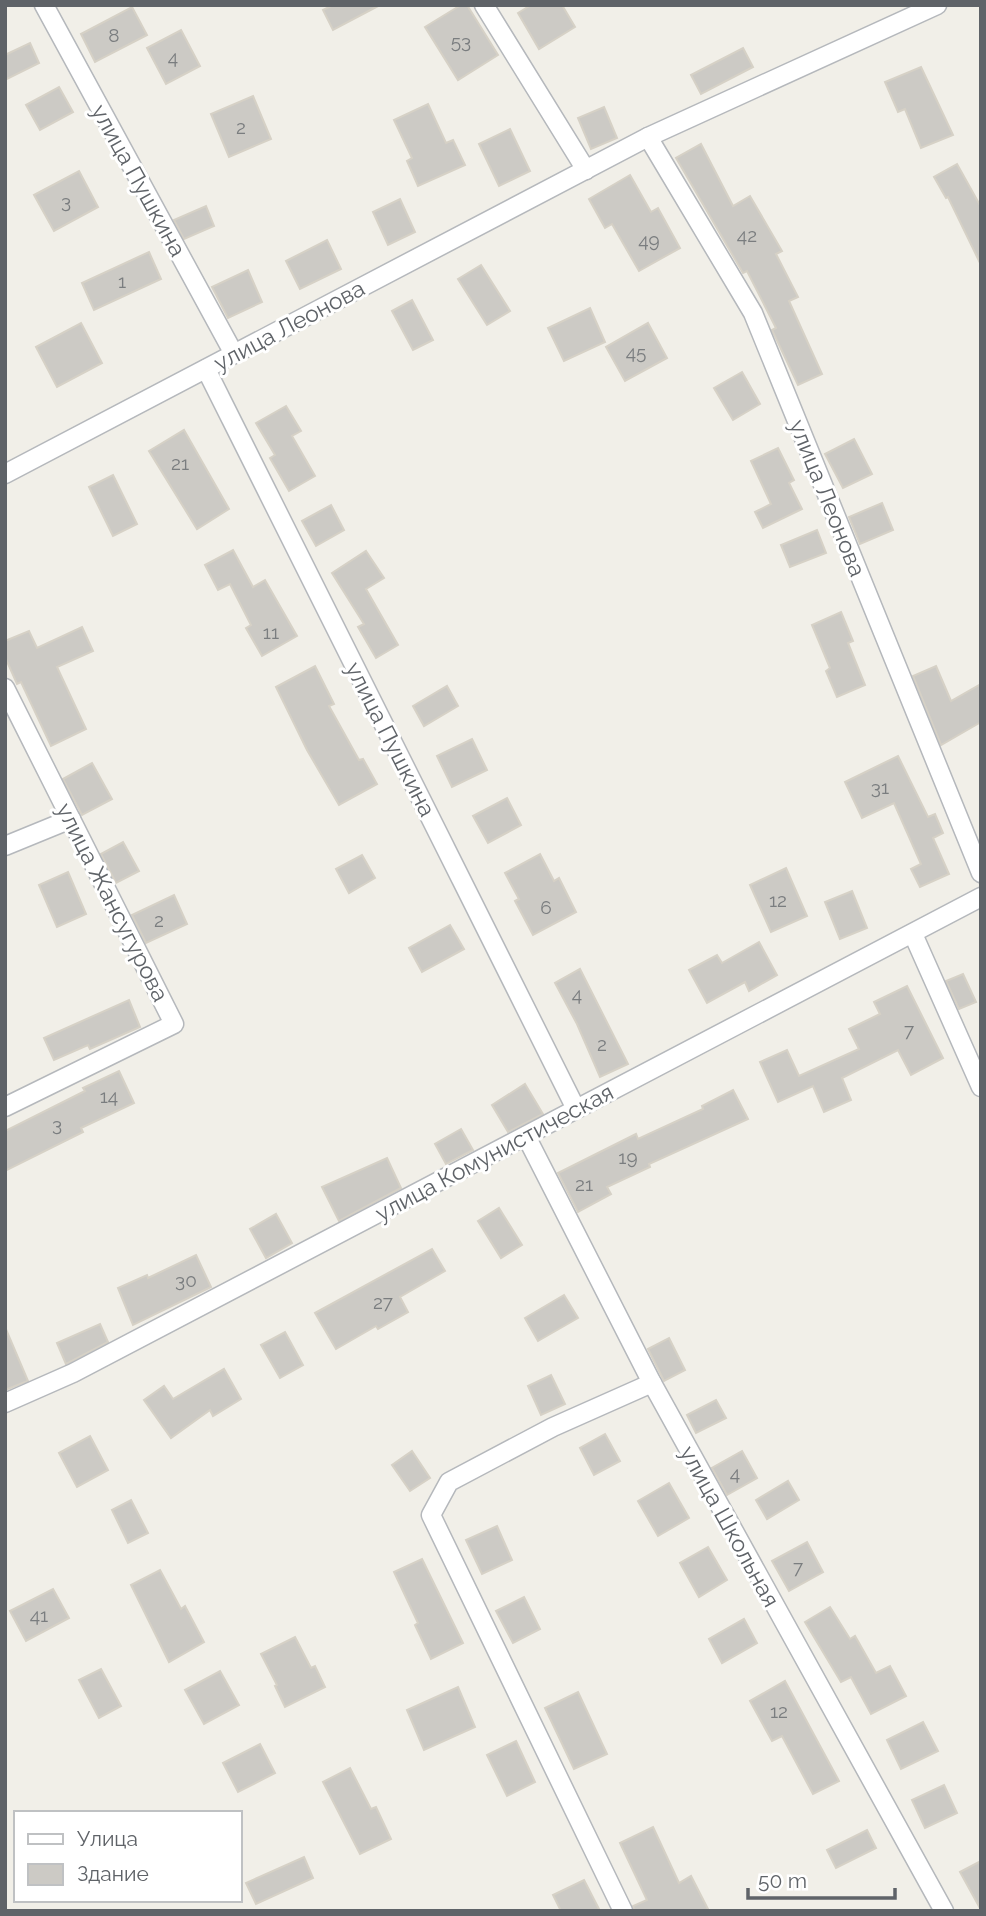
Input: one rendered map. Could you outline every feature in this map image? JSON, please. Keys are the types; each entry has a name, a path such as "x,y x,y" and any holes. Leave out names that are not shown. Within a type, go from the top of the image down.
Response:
{"street":[{"name":"улица Пушкина","path":"44,5 234,354"},
{"path":"484,5 586,170"},
{"name":"улица Леонова","path":"5,474 648,137 937,5"},
{"name":"улица Леонова","path":"648,137 753,313 981,873"},
{"name":"улица Пушкина","path":"206,369 576,1109"},
{"name":"улица Жансугурова","path":"5,1107 174,1024 6,690"},
{"path":"5,846 71,819"},
{"name":"улица Комунистическая","path":"5,1403 74,1373 981,897"},
{"path":"914,934 981,1087"},
{"name":"улица Школьная","path":"526,1136 652,1384 944,1911"},
{"path":"623,1911 431,1515 449,1482 553,1427 652,1384"}],"building":[{"path":"333,5 380,5 333,30 323,10"},
{"path":"461,5 467,5 498,55 458,80 425,27"},
{"path":"531,5 562,5 575,27 539,49 518,13"},
{"path":"132,7 147,35 95,62 81,34"},
{"path":"181,30 200,66 166,84 147,48"},
{"path":"30,43 39,63 5,80 5,55"},
{"path":"743,48 753,67 701,94 691,75"},
{"path":"921,67 953,135 921,148 905,109 898,112 885,82"},
{"path":"59,87 73,112 40,130 26,105"},
{"path":"253,96 271,139 229,157 211,114"},
{"path":"428,104 446,143 453,140 465,165 418,186 407,161 412,158 394,120"},
{"path":"604,107 617,138 591,149 578,118"},
{"path":"510,129 530,171 499,186 479,144"},
{"path":"701,144 733,206 750,196 782,251 776,254 798,297 789,301 822,374 798,385 772,330 776,328 747,271 743,273 676,158"},
{"path":"957,164 981,207 981,265 948,197 946,198 934,177"},
{"path":"79,171 98,207 54,231 34,195"},
{"path":"630,175 651,212 658,208 680,248 639,271 612,224 605,228 589,199"},
{"path":"400,199 415,232 388,245 373,212"},
{"path":"206,206 214,226 184,239 174,220"},
{"path":"327,240 341,269 300,289 286,261"},
{"path":"149,252 161,279 94,310 82,283"},
{"path":"481,265 510,311 487,325 458,279"},
{"path":"248,270 262,302 228,318 212,287"},
{"path":"412,300 433,340 413,350 392,311"},
{"path":"590,308 605,342 564,361 548,328"},
{"path":"81,323 102,363 57,387 36,347"},
{"path":"648,323 667,358 625,381 606,347"},
{"path":"742,372 760,404 733,420 714,388"},
{"path":"286,406 301,431 292,436 315,476 289,491 270,458 275,455 256,423"},
{"path":"184,430 229,509 197,529 149,451"},
{"path":"854,439 872,474 843,488 825,454"},
{"path":"778,448 794,480 789,483 802,509 763,528 755,512 771,504 751,461"},
{"path":"113,475 137,524 113,536 89,487"},
{"path":"882,503 893,530 860,544 849,517"},
{"path":"331,505 344,530 316,546 302,521"},
{"path":"817,530 826,553 790,567 781,545"},
{"path":"233,550 253,587 265,580 297,636 262,656 246,628 251,625 230,584 218,590 205,565"},
{"path":"366,551 384,578 366,589 398,645 376,658 358,627 364,624 332,573"},
{"path":"841,612 853,641 848,643 865,685 837,697 826,671 830,668 812,625"},
{"path":"82,627 93,651 57,667 86,729 51,746 21,682 17,684 5,657 5,641 29,631 37,648"},
{"path":"315,666 334,704 329,706 359,760 363,759 377,784 339,805 307,750 276,687"},
{"path":"936,666 951,701 981,684 981,722 941,745 913,676"},
{"path":"447,686 458,706 424,726 413,706"},
{"path":"472,739 487,770 452,787 437,756"},
{"path":"898,756 928,817 935,814 943,833 933,838 949,874 920,887 911,869 921,864 894,803 862,818 845,782"},
{"path":"92,763 112,799 82,815 63,779"},
{"path":"507,798 521,825 488,843 473,816"},
{"path":"123,842 139,871 116,883 101,854"},
{"path":"540,854 554,881 559,878 576,912 533,935 515,901 519,899 505,873"},
{"path":"362,855 375,878 349,893 336,869"},
{"path":"786,868 807,916 771,932 750,885"},
{"path":"68,872 86,914 57,927 39,885"},
{"path":"852,891 867,928 840,939 825,902"},
{"path":"174,895 187,924 146,943 132,915"},
{"path":"450,925 464,949 422,972 409,948"},
{"path":"759,942 777,975 749,991 745,982 707,1003 689,970 717,955 722,963"},
{"path":"580,969 628,1064 600,1077 577,1024 555,983"},
{"path":"963,974 976,1002 959,1009 946,981"},
{"path":"907,986 943,1058 911,1075 898,1050 842,1078 851,1100 824,1112 813,1086 778,1102 760,1062 787,1050 799,1076 859,1049 849,1029 880,1014 874,1002"},
{"path":"129,1000 140,1027 90,1049 88,1045 54,1060 44,1038"},
{"path":"119,1071 134,1103 81,1128 83,1132 5,1171 5,1131"},
{"path":"525,1084 543,1114 508,1132 492,1105"},
{"path":"733,1090 748,1119 649,1164 650,1167 607,1187 611,1194 578,1212 558,1173 636,1134 638,1139 703,1109 702,1106"},
{"path":"461,1129 473,1150 446,1164 435,1144"},
{"path":"387,1158 401,1188 339,1221 322,1187"},
{"path":"499,1208 522,1245 501,1258 478,1221"},
{"path":"276,1214 292,1243 266,1258 250,1229"},
{"path":"432,1249 445,1271 400,1297 408,1312 378,1329 376,1326 336,1349 315,1313"},
{"path":"196,1255 211,1287 133,1325 118,1288 147,1275 148,1278"},
{"path":"564,1295 578,1318 538,1341 525,1318"},
{"path":"100,1324 108,1342 66,1364 57,1343"},
{"path":"5,1327 28,1381 5,1390"},
{"path":"285,1332 303,1365 280,1378 261,1345"},
{"path":"669,1338 685,1370 664,1381 648,1349"},
{"path":"224,1369 241,1399 213,1416 210,1410 171,1438 144,1400 164,1386 173,1399"},
{"path":"551,1375 565,1404 541,1415 528,1386"},
{"path":"716,1400 726,1418 696,1433 687,1415"},
{"path":"605,1434 620,1461 594,1475 580,1448"},
{"path":"90,1436 108,1470 77,1487 59,1453"},
{"path":"412,1451 430,1478 410,1491 392,1465"},
{"path":"742,1451 757,1478 727,1495 712,1468"},
{"path":"788,1481 799,1500 767,1519 756,1500"},
{"path":"669,1483 689,1518 658,1536 638,1501"},
{"path":"131,1500 148,1533 128,1543 112,1510"},
{"path":"497,1526 512,1560 482,1574 466,1540"},
{"path":"807,1542 823,1572 789,1591 772,1561"},
{"path":"708,1547 727,1580 699,1597 680,1563"},
{"path":"422,1559 463,1643 431,1659 415,1625 418,1623 394,1572"},
{"path":"160,1570 181,1609 185,1606 204,1642 169,1662 131,1585"},
{"path":"53,1589 69,1618 26,1641 10,1611"},
{"path":"524,1597 540,1629 513,1643 496,1611"},
{"path":"830,1607 850,1639 855,1636 876,1673 890,1666 906,1696 871,1714 851,1677 841,1682 805,1622"},
{"path":"744,1619 757,1643 722,1663 709,1639"},
{"path":"295,1637 311,1668 315,1666 325,1687 285,1707 261,1654"},
{"path":"101,1669 121,1706 99,1718 79,1680"},
{"path":"220,1671 239,1705 204,1724 185,1690"},
{"path":"785,1681 839,1781 813,1794 782,1736 772,1741 750,1701"},
{"path":"458,1687 475,1727 424,1750 407,1710"},
{"path":"578,1692 607,1754 574,1769 545,1708"},
{"path":"923,1722 938,1751 901,1769 887,1740"},
{"path":"516,1741 535,1782 507,1796 487,1755"},
{"path":"260,1744 275,1773 238,1792 223,1763"},
{"path":"350,1768 371,1809 376,1807 391,1839 360,1854 323,1782"},
{"path":"944,1785 957,1813 925,1828 912,1800"},
{"path":"653,1827 679,1883 691,1876 709,1911 634,1911 633,1906 647,1900 620,1843"},
{"path":"867,1830 876,1848 836,1868 827,1850"},
{"path":"304,1857 313,1878 256,1904 246,1883"},
{"path":"981,1861 981,1910 960,1872"},
{"path":"584,1880 600,1911 561,1911 553,1895"}]}
